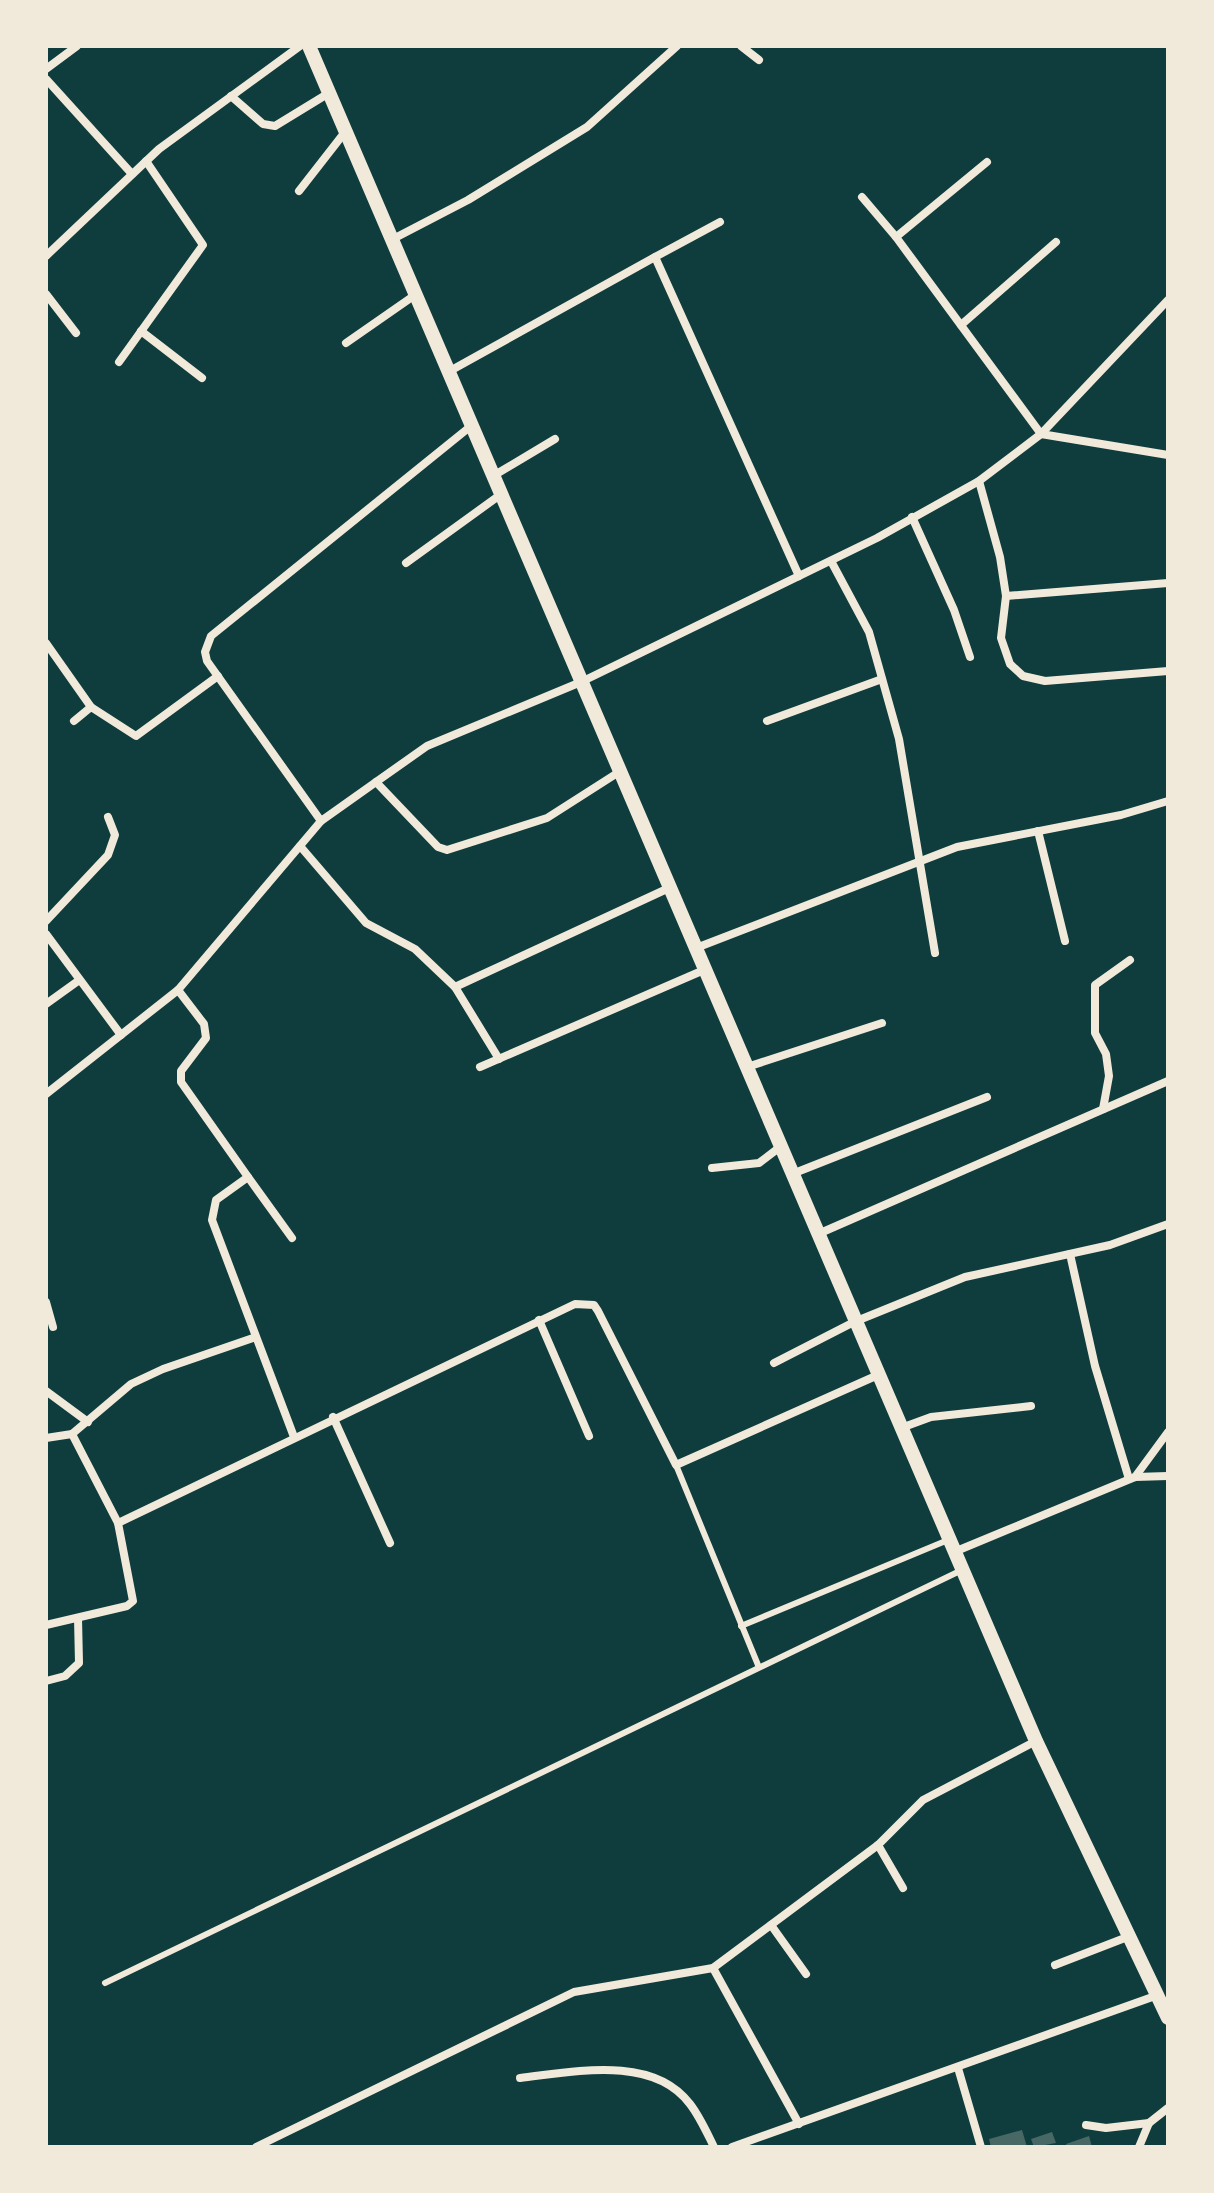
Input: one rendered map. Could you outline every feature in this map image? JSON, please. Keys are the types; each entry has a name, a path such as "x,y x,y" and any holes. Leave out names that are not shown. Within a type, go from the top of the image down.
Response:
{"street":[{"path":"46,69 77,46"},
{"path":"46,256 146,161 300,46"},
{"path":"309,46 1036,1741 1168,2018"},
{"path":"391,240 468,200 587,127 677,46"},
{"path":"741,46 759,60"},
{"path":"46,79 132,174"},
{"path":"231,96 263,124 275,126 329,93"},
{"path":"299,191 345,132"},
{"path":"119,362 203,243 146,161"},
{"path":"896,237 987,162"},
{"path":"862,197 896,237 1041,434 1168,455"},
{"path":"448,372 720,222"},
{"path":"961,325 1056,242"},
{"path":"655,257 799,576"},
{"path":"46,294 76,333"},
{"path":"346,343 415,295"},
{"path":"46,1094 178,990 321,821 376,782 427,746 581,682 831,561 979,481 1041,434 1168,300"},
{"path":"141,331 202,378"},
{"path":"321,821 218,676 205,652 211,636 471,426"},
{"path":"493,476 555,439"},
{"path":"979,481 1000,557 1006,596 1001,638 1010,664 1023,676 1045,681 1168,671"},
{"path":"406,563 500,495"},
{"path":"912,517 954,610 970,657"},
{"path":"831,561 869,632 899,739 917,862 935,953"},
{"path":"1006,596 1168,583"},
{"path":"46,643 91,707 136,736 218,676"},
{"path":"767,721 882,679"},
{"path":"74,721 91,707"},
{"path":"376,782 438,847 447,850 547,818 619,772"},
{"path":"695,949 957,847 1121,815 1168,801"},
{"path":"46,921 108,855 115,835 108,817"},
{"path":"1038,831 1065,941"},
{"path":"300,846 366,923 415,949 455,987 499,1059"},
{"path":"455,987 669,888"},
{"path":"46,934 121,1035"},
{"path":"1103,1109 1109,1076 1106,1054 1095,1033 1095,985 1130,960"},
{"path":"480,1067 704,970"},
{"path":"46,1004 78,981"},
{"path":"178,990 204,1024 206,1038 181,1071 181,1082 292,1238"},
{"path":"746,1068 882,1023"},
{"path":"817,1235 1168,1081"},
{"path":"792,1174 987,1097"},
{"path":"712,1168 759,1163 780,1147"},
{"path":"248,1177 216,1200 212,1220 253,1338 294,1437"},
{"path":"774,1363 854,1322 965,1277 1110,1245 1168,1224"},
{"path":"1070,1254 1095,1366 1132,1478"},
{"path":"46,1302 53,1327"},
{"path":"118,1523 333,1417 575,1304 594,1305 676,1465 878,1375"},
{"path":"539,1320 589,1436"},
{"path":"46,1438 72,1434 131,1384 163,1369 253,1338"},
{"path":"46,1391 88,1422"},
{"path":"901,1428 925,1418 1031,1406"},
{"path":"333,1417 390,1543"},
{"path":"1132,1478 1168,1432"},
{"path":"46,1625 127,1606 133,1601 118,1523 72,1434"},
{"path":"952,1546 1132,1478 1168,1476"},
{"path":"46,1681 65,1676 79,1663 78,1618"},
{"path":"256,2147 574,1992 713,1968 878,1845 923,1800 1036,1741"},
{"path":"878,1845 903,1888"},
{"path":"771,1925 806,1974"},
{"path":"1055,1965 1130,1936"},
{"path":"713,1968 799,2124"},
{"path":"732,2147 755,2143 799,2124 1159,1995"},
{"path":"958,2068 981,2147"},
{"path":"520,2078 626,2070 666,2082 689,2102 714,2147"},
{"path":"1139,2147 1149,2123 1168,2108"},
{"path":"1086,2125 1106,2128 1149,2123"}],"lane":[{"path":"676,1465 758,1665"},
{"path":"741,1626 952,1546"},
{"path":"105,1983 758,1665 962,1570"}],"building":[{"path":"1022,2130 1027,2147 991,2147 989,2139"},
{"path":"1052,2132 1056,2143 1034,2147 1031,2139"},
{"path":"1089,2136 1092,2147 1067,2147 1066,2144"}]}
